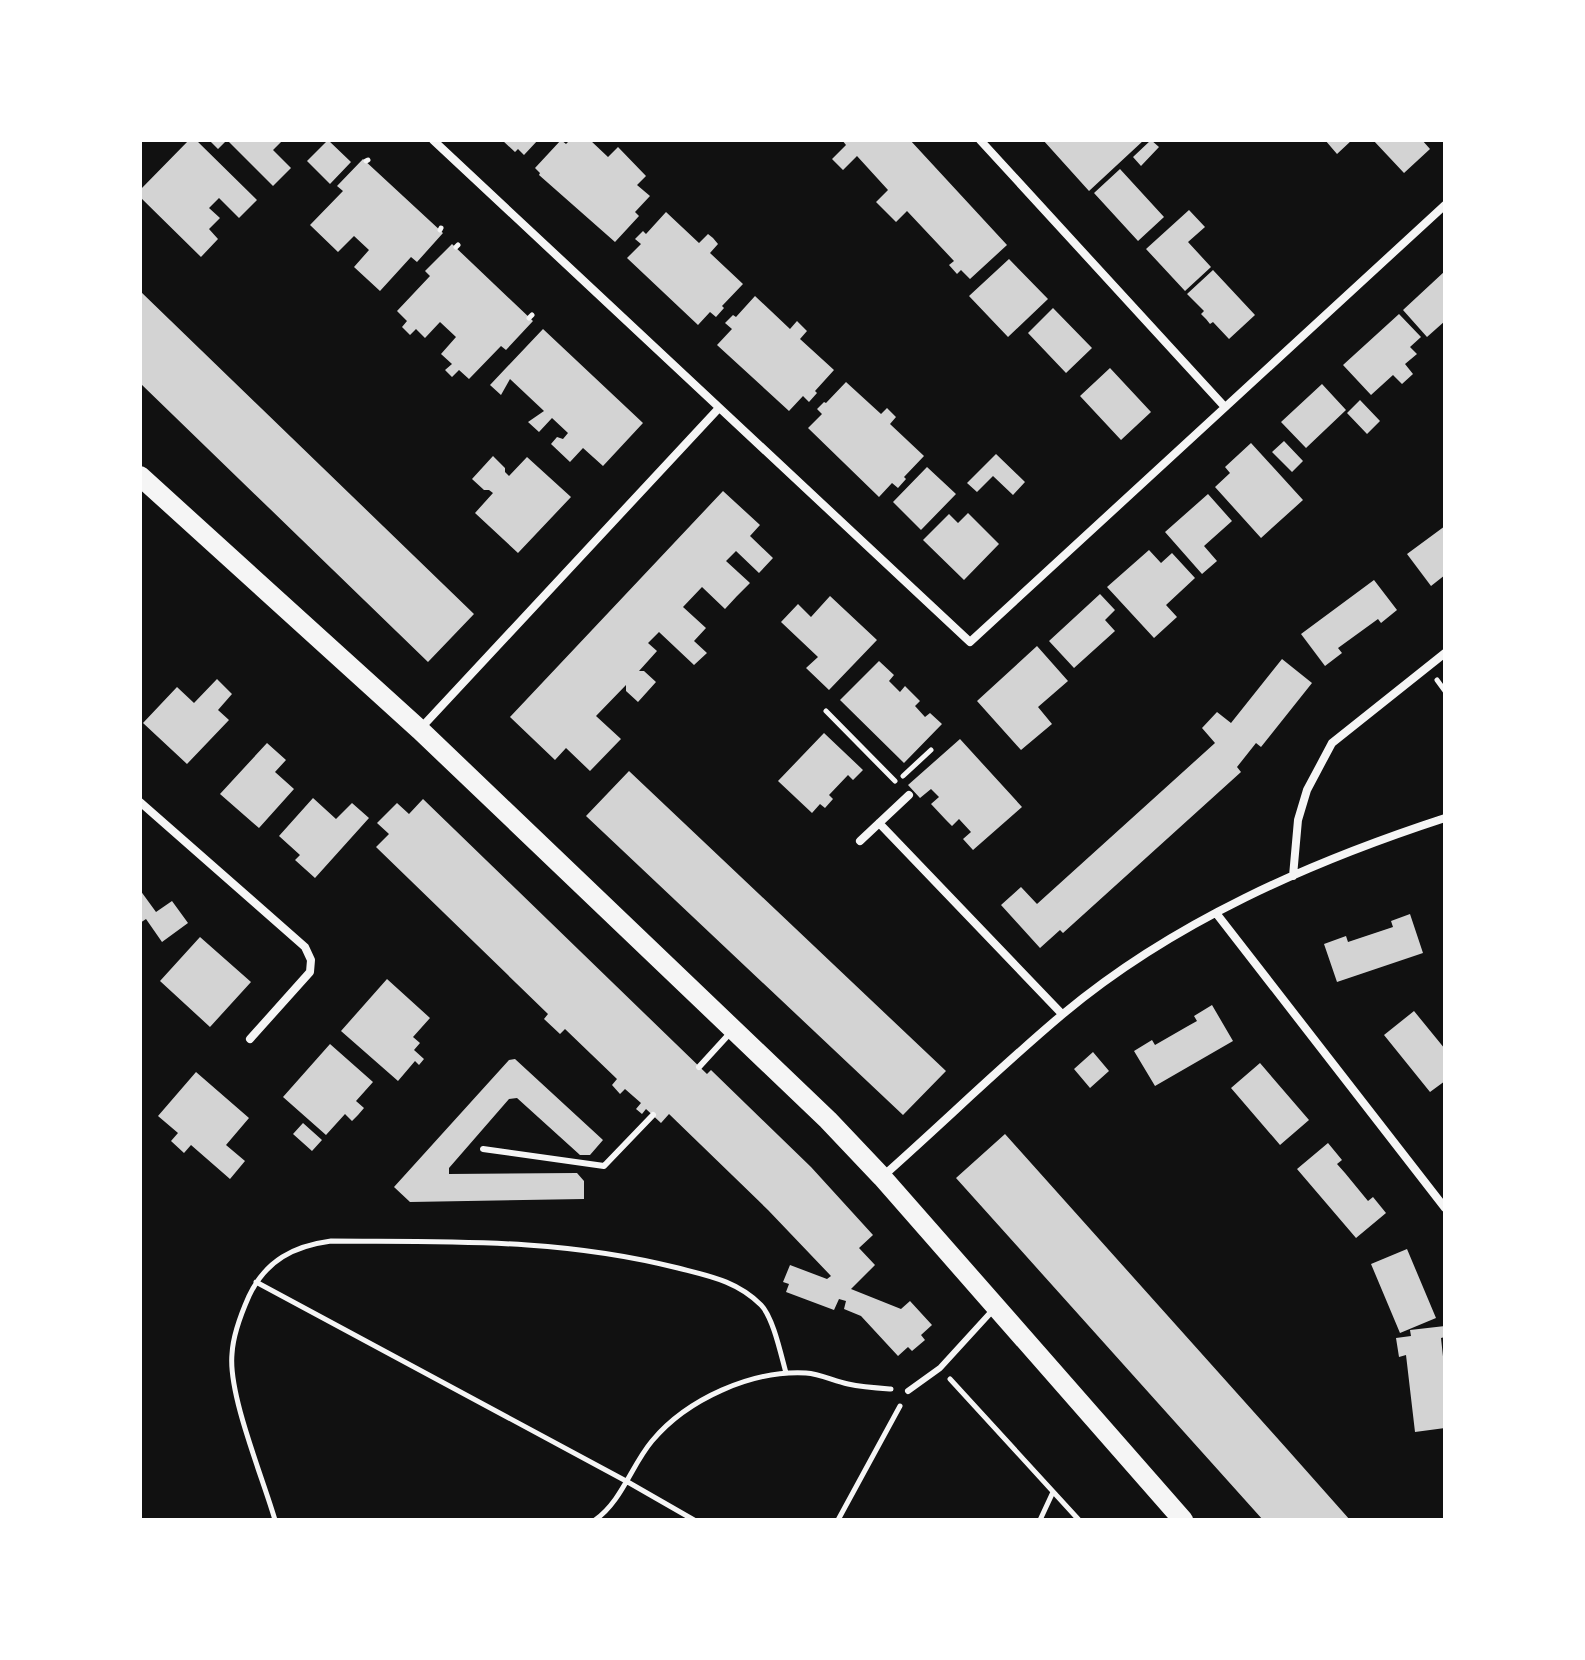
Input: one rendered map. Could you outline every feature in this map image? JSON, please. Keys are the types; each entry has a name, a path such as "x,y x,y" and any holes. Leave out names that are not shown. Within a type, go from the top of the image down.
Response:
{"main road":[{"path":"140,476 420,730 828,1120 882,1177 1183,1520"}],"street":[{"path":"433,140 970,642 1445,205"},
{"path":"980,140 1224,406"},
{"path":"420,730 719,408"},
{"path":"1293,876 1298,820 1307,790 1332,743 1445,653"},
{"path":"860,841 909,795"},
{"path":"140,802 305,947 311,960 310,972 250,1039"},
{"path":"882,1177 1062,1014 1136,961 1216,913 1293,876 1445,818"},
{"path":"879,823 1062,1014"},
{"path":"1216,913 1445,1208"}],"lane":[{"path":"699,1067 733,1029"},
{"path":"483,1149 604,1166 653,1115"},
{"path":"908,1391 940,1368 995,1307"}],"path":[{"path":"826,711 909,795"},
{"path":"896,782 931,750"},
{"path":"275,1520 235,1389 231,1357 236,1331 256,1282 271,1265 305,1244 331,1241 533,1243 610,1253 725,1280 745,1291 764,1308 786,1373"},
{"path":"256,1282 694,1520"},
{"path":"940,1368 1079,1520"},
{"path":"595,1520 613,1504 653,1440 681,1415 730,1388 758,1377 786,1373 811,1373 846,1384 908,1391 838,1520"},
{"path":"1040,1520 1053,1492"}],"building":[{"path":"189,140 196,140 257,200 239,218 219,198 209,208 220,218 209,229 218,239 201,257 140,197 140,190"},
{"path":"209,140 227,140 218,149"},
{"path":"227,140 283,140 273,150 291,168 273,186"},
{"path":"328,140 351,162 330,184 307,161"},
{"path":"502,140 538,140 524,155 518,149 515,152"},
{"path":"561,140 566,144 570,140 590,140 608,157 618,147 646,176 637,185 650,196 635,212 639,216 615,242 539,175 535,168"},
{"path":"842,140 910,140 1007,245 970,279 961,270 957,274 949,265 954,261 907,211 896,222 876,202 888,190 857,156 843,170 832,159 846,145"},
{"path":"1043,140 1144,140 1089,191"},
{"path":"1151,140 1159,147 1141,166 1133,157"},
{"path":"1325,140 1352,140 1337,154"},
{"path":"1373,140 1422,140 1430,149 1404,173"},
{"path":"363,159 443,233 417,262 411,257 380,291 354,267 369,250 354,236 338,252 310,225 343,191 337,186"},
{"path":"1120,169 1164,217 1138,241 1094,193"},
{"path":"1189,210 1205,227 1188,242 1211,267 1185,291 1146,249"},
{"path":"666,212 699,243 708,234 713,238 718,244 710,253 743,284 716,317 710,312 698,325 627,258 641,244 635,239 643,231 646,234"},
{"path":"452,244 533,321 506,350 501,346 469,379 459,370 452,377 445,370 452,364 441,354 456,337 440,322 425,338 416,329 410,335 402,327 407,321 397,311 430,276 425,271"},
{"path":"1009,259 1048,299 1008,337 969,296"},
{"path":"1213,270 1255,315 1229,339 1213,322 1210,324 1201,314 1204,311 1187,294"},
{"path":"1445,271 1445,321 1427,337 1403,310"},
{"path":"140,291 474,614 428,662 140,383"},
{"path":"755,296 790,329 797,321 807,331 800,339 834,370 809,402 803,396 789,411 717,345 732,329 725,323 733,315 736,317"},
{"path":"1053,308 1092,348 1066,373 1028,333"},
{"path":"1399,314 1421,337 1410,347 1417,354 1405,364 1413,374 1402,384 1393,375 1371,395 1343,365"},
{"path":"543,329 643,423 603,466 583,448 570,462 551,444 557,437 563,439 568,433 552,418 539,432 528,422 544,411 510,379 501,395 490,385"},
{"path":"1110,368 1151,412 1121,440 1080,396"},
{"path":"846,382 881,414 887,408 896,417 890,424 924,456 898,488 892,483 879,497 808,428 822,414 817,409"},
{"path":"1322,384 1346,410 1306,448 1281,422"},
{"path":"1360,400 1380,421 1367,434 1347,413"},
{"path":"1284,441 1303,461 1292,472 1272,452"},
{"path":"1251,443 1303,500 1261,538 1215,487 1230,473 1225,467"},
{"path":"996,454 1025,482 1013,495 993,476 977,492 967,483"},
{"path":"493,456 509,476 527,457 571,497 518,553 475,513 493,493 484,490 472,479"},
{"path":"927,467 956,494 921,530 893,502"},
{"path":"723,491 760,525 750,536 773,558 759,573 736,551 726,561 750,583 725,609 702,587 683,607 706,628 694,641 707,653 694,665 659,632 648,643 657,651 639,671 644,671 656,682 638,702 626,691 626,685 596,716 621,739 590,771 566,748 555,760 510,717"},
{"path":"1208,494 1232,521 1204,546 1217,561 1202,574 1165,532"},
{"path":"968,513 999,544 964,580 923,540 949,514 958,523"},
{"path":"1445,526 1445,575 1431,586 1407,554"},
{"path":"1149,550 1161,563 1172,553 1195,578 1166,605 1177,617 1154,638 1107,587"},
{"path":"1374,580 1397,610 1381,623 1378,619 1338,648 1342,653 1325,666 1301,634"},
{"path":"1100,594 1115,610 1105,620 1115,631 1074,668 1049,641"},
{"path":"830,596 877,640 829,690 806,668 818,657 781,622 798,604 811,617"},
{"path":"1037,646 1068,681 1038,707 1052,724 1021,750 977,701"},
{"path":"1282,659 1312,683 1261,747 1256,743 1237,767 1241,772 1063,933 1060,930 1040,948 1001,905 1021,887 1037,904 1215,743 1202,728 1217,712 1231,723"},
{"path":"879,661 894,675 889,681 900,692 905,686 920,701 915,706 925,717 930,713 942,724 904,763 840,700"},
{"path":"217,679 232,694 218,710 229,720 187,764 143,723 177,687 194,703"},
{"path":"824,733 863,770 853,780 848,775 829,795 833,799 825,808 820,804 812,813 778,781"},
{"path":"960,739 1022,807 973,850 963,839 971,832 959,819 952,826 931,804 939,797 931,789 920,798 908,785"},
{"path":"267,743 286,760 275,772 294,789 259,828 220,794"},
{"path":"629,771 946,1071 903,1115 586,816"},
{"path":"313,798 336,819 352,803 369,818 315,878 295,860 300,855 279,836"},
{"path":"423,799 707,1074 711,1070 811,1167 873,1235 859,1248 875,1265 851,1289 901,1309 910,1301 932,1325 921,1335 925,1340 912,1351 908,1347 898,1356 861,1316 844,1309 846,1301 839,1299 834,1310 786,1292 789,1284 783,1282 790,1265 827,1279 831,1276 669,1114 661,1123 646,1109 642,1114 636,1109 641,1103 625,1089 620,1094 612,1085 617,1079 565,1029 560,1034 544,1019 548,1014 376,847 389,834 377,823 397,803 409,814"},
{"path":"140,890 156,912 172,901 188,923 162,942 146,919 140,923"},
{"path":"1410,914 1423,953 1337,982 1324,944 1346,936 1348,942 1393,927 1391,921"},
{"path":"200,937 251,982 210,1027 160,981"},
{"path":"387,979 430,1018 413,1037 420,1043 414,1050 424,1059 419,1065 415,1061 398,1081 341,1031"},
{"path":"1212,1005 1233,1041 1155,1086 1134,1051 1152,1040 1155,1045 1197,1021 1194,1016"},
{"path":"1414,1011 1445,1049 1445,1081 1430,1092 1384,1035"},
{"path":"330,1044 373,1082 356,1101 364,1108 358,1115 352,1121 345,1114 326,1135 283,1097"},
{"path":"1093,1052 1109,1071 1090,1088 1074,1069"},
{"path":"515,1059 603,1140 590,1155 580,1155 517,1098 509,1099 449,1168 449,1174 577,1173 584,1181 584,1199 410,1202 394,1187 509,1060"},
{"path":"1260,1063 1309,1120 1280,1145 1231,1088"},
{"path":"196,1072 249,1118 226,1145 245,1161 230,1179 191,1145 184,1153 171,1141 178,1133 158,1116"},
{"path":"303,1123 322,1140 312,1151 293,1134"},
{"path":"1005,1134 1350,1520 1263,1520 956,1178"},
{"path":"1328,1143 1342,1160 1337,1164 1368,1201 1373,1197 1386,1213 1356,1238 1297,1169"},
{"path":"1407,1249 1436,1318 1400,1333 1371,1264"},
{"path":"1445,1326 1445,1337 1441,1338 1445,1428 1415,1432 1406,1355 1399,1357 1396,1338 1411,1336 1410,1330"}]}
